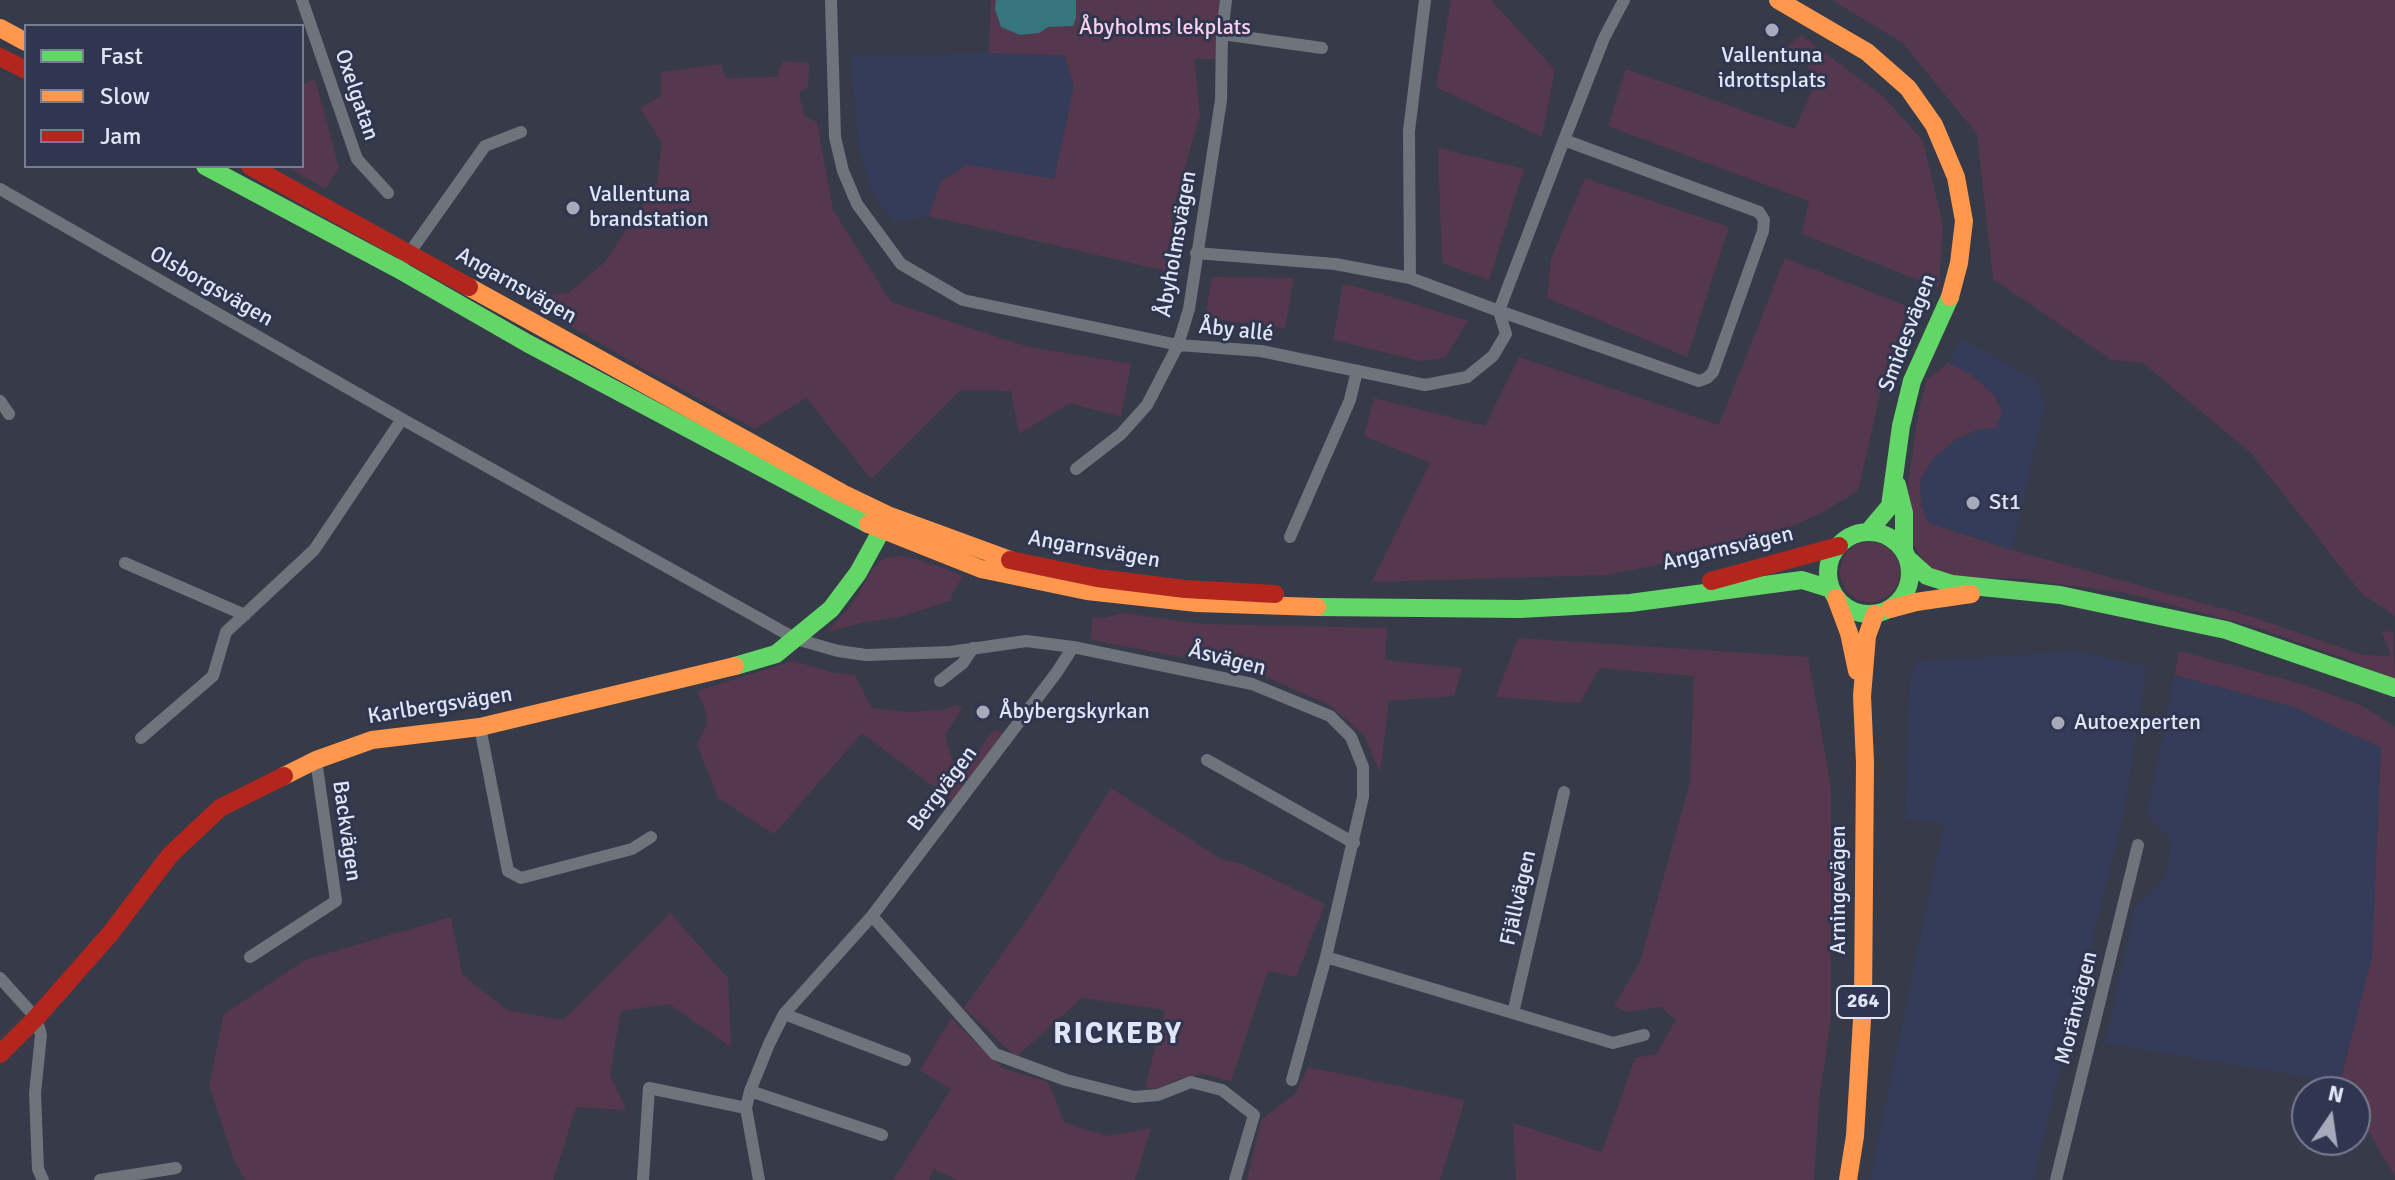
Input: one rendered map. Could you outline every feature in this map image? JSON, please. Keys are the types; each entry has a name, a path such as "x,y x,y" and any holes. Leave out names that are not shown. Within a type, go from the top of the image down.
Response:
{"main road":[{"name":"Smidesvägen","path":"1778,0 1867,52 1908,88 1934,125 1956,177 1964,221 1959,263 1949,299 1912,381 1901,426 1890,506 1868,532"},
{"path":"0,28 24,41"},
{"path":"0,57 24,69"},
{"name":"Angarnsvägen","path":"209,168 404,262"},
{"name":"Angarnsvägen","path":"253,168 527,343 981,569 1087,591 1197,603 1305,607 1520,609 1630,603 1802,580 1834,594"},
{"name":"Smidesvägen","path":"1895,478 1904,513 1906,555"},
{"name":"Angarnsvägen","path":"886,523 997,557 1097,578 1185,589 1348,598 1576,599 1691,586 1839,546"},
{"name":"Karlbergsvägen","path":"0,1054 110,934 170,855 220,808 316,760 372,740 480,727 713,673 776,654 831,609 858,573 886,523"},
{"path":"2010,590 1956,595 1882,612 1856,613 1834,594 1829,565 1839,546 1850,537 1868,532 1893,540 1927,576 1952,584 2060,595 2226,630 2395,688"},
{"path":"1882,612 1903,597 1908,586 1910,573 1906,555"},
{"name":"Arningevägen","path":"1834,594 1849,633 1862,696"},
{"name":"Arningevägen","path":"1848,1180 1855,1136 1863,1003 1865,763 1862,696 1867,636 1882,612"}],"street":[{"name":"Oxelgatan","path":"302,0 357,159 388,193"},
{"name":"Åby allé","path":"831,0 835,137 843,171 857,204 901,264 963,300 1178,345 1261,351 1425,385 1467,377 1493,356 1506,334 1499,311"},
{"name":"Åbyholmsvägen","path":"1076,469 1121,434 1147,405 1178,345 1189,309 1221,100 1226,0"},
{"path":"1410,278 1409,131 1425,0"},
{"path":"1499,311 1604,38 1624,0"},
{"path":"1222,34 1322,48"},
{"path":"404,262 485,146 521,132"},
{"path":"1196,253 1335,264 1410,278 1699,381 1713,372 1763,231 1764,220 1759,212 1564,140"},
{"name":"Olsborgsvägen","path":"0,189 796,639"},
{"path":"1290,537 1350,400 1357,371"},
{"path":"0,401 9,414"},
{"path":"141,738 213,676 226,632 314,550 402,419"},
{"path":"125,563 245,615"},
{"name":"Åsvägen","path":"796,639 866,655 950,652 1026,641 1073,647 1252,684 1330,716 1351,737 1363,767 1363,797 1326,957 1292,1080"},
{"name":"Bergvägen","path":"759,1180 746,1108 769,1044 784,1014 872,916 1073,647"},
{"path":"940,681 963,663 973,648"},
{"path":"480,727 508,871 521,878 632,849 651,837"},
{"name":"Backvägen","path":"250,957 336,901 316,760"},
{"path":"1207,760 1354,843"},
{"name":"Fjällvägen","path":"1513,1013 1564,792"},
{"name":"Moränvägen","path":"2056,1180 2138,845"},
{"path":"872,916 995,1054 1066,1080 1134,1097 1158,1095 1191,1082 1222,1090 1254,1115 1235,1180"},
{"path":"1326,957 1613,1043 1644,1035"},
{"path":"0,978 36,1018 41,1035 36,1108 38,1169 43,1180"},
{"path":"784,1014 905,1060"},
{"path":"643,1180 649,1088 746,1108"},
{"path":"750,1091 882,1135"},
{"path":"100,1180 176,1168"}],"shaded area":[{"path":"996,0 1076,0 1076,18 1073,26 1048,27 1039,33 1020,35 1001,27 995,9"},
{"path":"989,53 1065,55 1074,87 1054,180 968,165 941,181 929,216 893,222 871,190 859,146 850,57"},
{"path":"1962,339 2037,381 2044,406 2012,550 1928,523 1921,505 1920,480 1933,459 1954,440 1979,429 2002,412 1994,395 1972,375 1948,363"},
{"path":"2078,651 2147,667 2123,817 2033,1180 1870,1180 1944,824 1905,818 1910,683 1915,662"},
{"path":"2175,675 2293,707 2381,748 2372,957 2342,1076 2304,1076 2105,1043 2135,908 2166,876 2172,839 2147,815"}],"green space":[{"name":"Åbyholms lekplats","path":"991,0 1226,0 1222,59 1194,59 1200,114 1171,218 1183,275 929,216 941,181 968,165 1054,179 1074,87 1065,55 989,53"},
{"path":"1451,0 1491,0 1555,70 1542,137 1436,87"},
{"path":"1832,0 2395,0 2395,616 2362,594 2251,453 2143,363 2112,360 1993,279 1977,134 1903,43"},
{"path":"1801,35 1884,97 1923,141 1943,225 1939,288 1802,234 1809,201 1608,126 1626,69 1795,129 1818,77 1788,46"},
{"path":"782,61 809,63 808,87 799,93 804,116 817,122 833,210 891,302 1029,347 1131,364 1121,417 1070,403 1019,434 1011,391 960,390 871,479 806,398 755,429 524,299 568,293 605,262 657,183 662,143 640,108 661,96 661,72 721,64 726,78 777,77"},
{"path":"315,79 339,168 325,189 289,168 304,168 304,84"},
{"path":"1438,148 1524,169 1489,280 1442,263"},
{"path":"1585,178 1729,227 1687,357 1547,298 1551,259"},
{"path":"1785,258 1909,307 1887,364 1858,491 1823,512 1749,547 1606,575 1372,582 1430,463 1364,436 1374,398 1485,426 1519,357 1719,425"},
{"path":"1212,277 1294,278 1285,328 1205,318"},
{"path":"1343,284 1468,321 1445,358 1420,361 1333,340"},
{"path":"1948,363 1972,375 1994,395 2002,412 1996,428 1979,429 1955,440 1933,459 1920,480 1921,505 1928,523 2012,550 2256,618 2362,655 2391,656 2382,632 2393,631 2395,680 2344,658 2252,626 2126,593 2024,579 1947,576 1927,567 1910,539 1908,483 1919,409 1927,380"},
{"path":"1870,542 1882,544 1891,551 1898,560 1898,584 1891,593 1882,600 1870,602 1858,600 1849,593 1842,584 1840,572 1842,560 1849,551 1858,544"},
{"path":"899,556 920,560 963,576 950,598 953,600 899,617 827,632 853,603 872,570 884,558"},
{"path":"1122,613 1203,624 1387,628 1385,660 1462,668 1454,696 1389,701 1380,773 1364,735 1330,705 1250,670 1091,640 1092,617 1105,618"},
{"path":"1518,638 1808,657 1831,787 1831,1019 1819,1101 1814,1180 1516,1180 1513,1123 1602,1152 1635,1058 1656,1054 1676,1020 1661,1007 1627,1012 1614,1006 1640,962 1690,782 1694,676 1599,668 1580,703 1496,697"},
{"path":"2179,651 2302,684 2363,706 2395,727 2395,1177 2371,1136 2371,1076 2342,1076 2372,957 2381,748 2293,707 2175,675"},
{"path":"793,661 835,673 855,675 871,708 909,712 942,710 957,705 962,708 945,735 952,760 962,762 978,751 994,730 1006,734 954,802 862,733 774,834 718,798 697,744 707,724 705,709 697,691"},
{"path":"1111,788 1221,859 1242,864 1325,904 1296,977 1268,971 1231,1081 1203,1074 1175,1080 1159,1090 1145,1087 1165,1010 1082,998 1016,1057 964,1008 1036,906"},
{"path":"670,913 728,978 731,1047 669,1004 621,1011 610,1075 626,1110 576,1107 553,1180 246,1180 235,1163 209,1086 224,1014 305,960 451,917 462,974 507,1010 563,1020"},
{"path":"951,1018 1002,1068 1048,1082 1064,1122 1108,1136 1151,1128 1135,1180 957,1180 934,1169 929,1180 893,1180 951,1089 920,1070"},
{"path":"1308,1067 1465,1100 1440,1180 1247,1180 1261,1120 1296,1093"}],"traffic: fast":[{"path":"209,168 398,269 527,343 868,524"},
{"path":"1868,532 1890,506 1901,426 1912,381 1950,297"},
{"path":"1897,485 1904,513 1904,551"},
{"path":"735,666 776,654 831,609 858,573 886,522"},
{"path":"1869,532 1885,535 1898,544 1907,557 1910,573 1907,589 1898,602 1885,611 1869,614 1853,611 1840,602 1831,589 1828,573 1831,557 1840,544 1853,535 1869,532"},
{"path":"1908,559 1927,576 1952,584 2060,595 2226,630 2395,688"},
{"path":"1317,607 1520,609 1630,603 1802,580 1831,589"}],"traffic: slow":[{"path":"1778,0 1867,52 1908,88 1934,125 1956,177 1964,221 1959,263 1950,297"},
{"path":"0,28 24,41"},
{"path":"469,287 842,493 890,516 1010,560"},
{"path":"868,524 981,569 1087,591 1197,603 1317,607"},
{"path":"1890,609 1971,594"},
{"path":"1836,598 1849,633 1857,671"},
{"path":"1848,1180 1855,1136 1863,1003 1865,763 1862,696 1867,636 1875,614"},
{"path":"284,776 316,760 372,740 480,727 735,666"}],"traffic: jam":[{"path":"0,57 24,69"},
{"path":"254,168 469,287"},
{"path":"1711,581 1839,546"},
{"path":"1010,560 1097,578 1185,589 1275,594"},
{"path":"0,1054 110,934 170,855 220,808 284,776"}],"place":[{"name":"Vallentuna idrottsplats","path":"1772,30"},
{"name":"Vallentuna brandstation","path":"573,208"},
{"name":"St1","path":"1973,503"},
{"name":"Åbybergskyrkan","path":"983,712"},
{"name":"Autoexperten","path":"2058,723"}],"district":[{"name":"RICKEBY","path":"1118,1035"}]}
